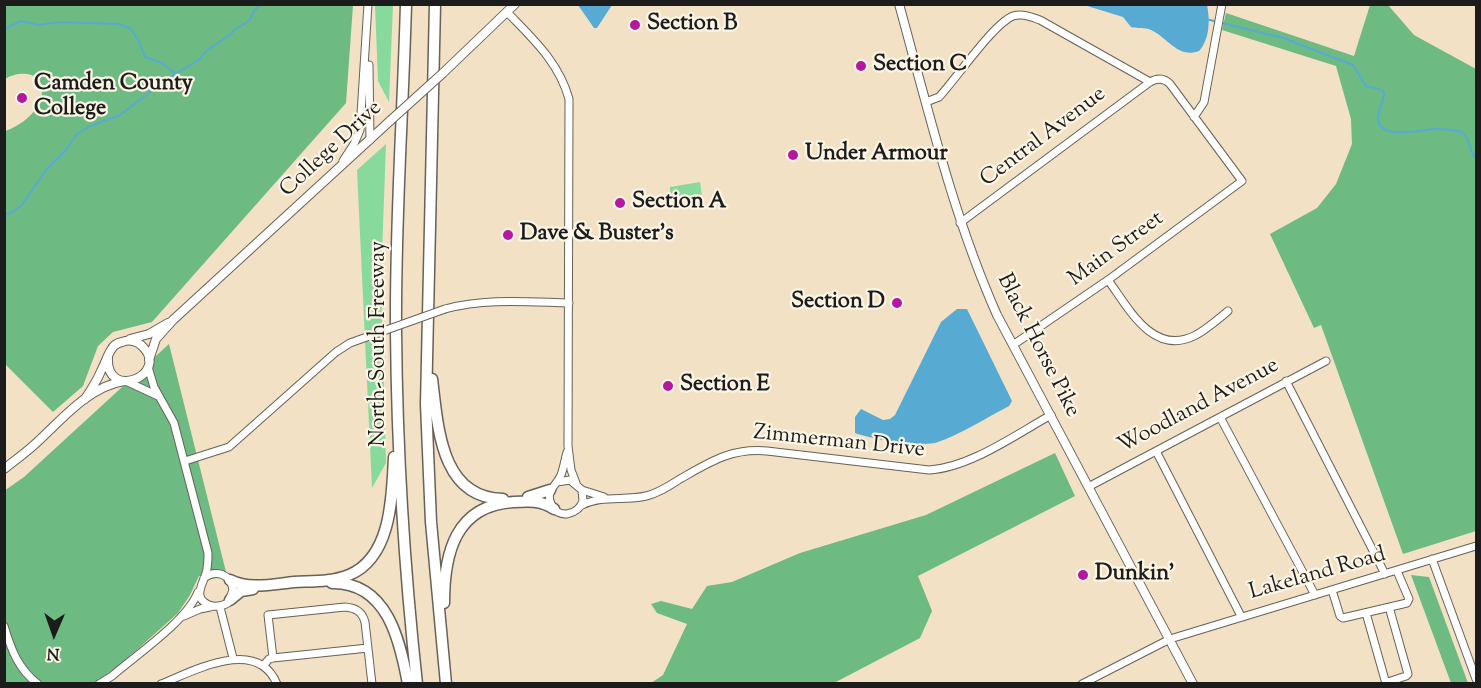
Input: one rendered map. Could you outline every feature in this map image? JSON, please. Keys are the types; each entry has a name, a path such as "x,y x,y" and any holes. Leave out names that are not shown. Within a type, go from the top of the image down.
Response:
{"highway":[{"name":"North-South Freeway","path":"406,4 396,328 397,406 407,583 417,684"},
{"name":"North-South Freeway","path":"435,4 426,404 431,522 446,684"},
{"path":"427,347 442,446 449,464 462,482 476,492 500,499 531,497 553,486"},
{"path":"227,577 249,585 333,579 350,575 366,564 382,539 390,509 397,406"},
{"path":"445,667 444,595 447,565 450,550 463,525 477,512 492,504 535,501 554,509"},
{"path":"230,600 238,592 245,590 334,583 355,586 366,592 387,615 395,632 408,684"}],"main road":[{"name":"College Drive","path":"148,363 156,339 173,320 443,73 514,4"},
{"name":"Black Horse Pike","path":"899,4 960,223 984,287 1193,684"},
{"name":"College Drive","path":"124,341 149,333 173,320"},
{"path":"4,465 23,454 85,399 112,384 141,377 148,363 147,352 142,346 132,341 124,341 115,345 95,385 85,399"},
{"path":"108,357 111,373 126,381"}],"street":[{"path":"368,4 370,140"},
{"path":"926,102 941,94 1003,23 1010,17 1020,15 1040,20 1150,82 1161,79 1167,81 1194,117 1204,102 1222,4"},
{"path":"507,12 552,61 563,80 569,99 568,446 571,470 576,483 582,490 584,499 582,506 569,514 554,509 549,500 553,486 564,468 568,446"},
{"path":"337,171 360,130 368,26"},
{"name":"Central Avenue","path":"960,223 1150,82"},
{"name":"Main Street","path":"1013,345 1108,280 1242,181 1194,117"},
{"path":"1108,280 1142,326 1161,339 1188,338 1200,333 1228,311"},
{"path":"185,461 229,447 336,352 350,343 465,303 569,303"},
{"name":"Woodland Avenue","path":"1090,486 1326,361"},
{"path":"99,684 112,676 179,619 192,604 207,570 208,554 185,461 174,423 159,397 148,363"},
{"path":"126,381 159,397"},
{"path":"1287,381 1385,574"},
{"name":"Zimmerman Drive","path":"582,506 593,501 640,497 656,493 709,462 730,453 742,451 767,450 929,470 947,469 968,461 1051,415"},
{"path":"1220,417 1315,595"},
{"path":"1155,451 1241,616"},
{"path":"553,486 567,480 576,483"},
{"name":"Zimmerman Drive","path":"582,490 597,495 622,498"},
{"name":"Lakeland Road","path":"1085,683 1170,639 1476,546"},
{"path":"179,619 200,609 217,607 230,600 233,590 227,577 208,554"},
{"path":"1432,560 1476,679"},
{"path":"1332,590 1340,616 1343,618 1407,603 1409,599 1397,571"},
{"path":"204,578 211,574 227,577"},
{"path":"199,589 204,602 217,607"},
{"path":"217,607 233,658"},
{"path":"1366,613 1385,680 1388,682 1408,674 1389,607"},
{"path":"273,658 268,615 352,608 363,616 372,684"},
{"path":"4,626 18,664 38,684"},
{"path":"263,666 268,659 273,658 368,648"},
{"path":"161,684 179,680 233,658 263,666 271,672 277,684"}],"green space":[{"path":"4,5 353,5 346,103 152,322 113,332 98,346 83,386 53,412 5,364 5,131 18,125 35,111 42,91 38,79 28,74 10,76 5,79"},
{"path":"375,5 393,5 389,102 378,81"},
{"path":"1370,5 1388,5 1414,35 1476,69 1476,531 1403,554 1321,325 1314,328 1270,234 1317,208 1336,184 1352,144 1351,119 1336,66 1222,30 1226,13 1354,56"},
{"path":"386,144 381,282 386,463 372,488 357,170"},
{"path":"700,182 702,196 673,201 670,198 670,187"},
{"path":"169,344 226,572 199,576 178,613 121,664 94,683 5,683 4,491 24,477"},
{"path":"1055,453 1075,496 918,576 932,611 920,638 834,683 651,683 663,675 687,624 657,613 651,604 661,601 692,609 707,586 732,582 800,553 926,515"},
{"path":"1411,575 1429,577 1468,683 1451,683"}],"water":[{"path":"578,5 612,5 597,28 594,28"},
{"path":"1084,5 1207,5 1209,23 1207,35 1199,51 1185,52 1151,30 1131,27 1123,17"},
{"path":"957,309 967,309 1012,401 1009,406 955,435 930,444 897,442 855,433 855,417 861,409 883,420 895,415 941,322"}],"waterway":[{"path":"4,214 11,213 22,205 46,170 66,150 76,135 90,126 120,115 167,79 200,59 205,52 249,21 261,4"},
{"path":"1206,19 1283,38 1353,65 1366,86 1384,92 1378,120 1386,130 1411,132 1434,129 1462,132 1476,158"},
{"path":"4,29 21,21 39,25 58,22 119,24 131,29 145,57 162,63 176,74"}],"place":[{"name":"Section B","path":"635,25"},
{"name":"Section C","path":"861,66"},
{"name":"Camden County College","path":"22,98"},
{"name":"Under Armour","path":"793,155"},
{"name":"Section A","path":"620,203"},
{"name":"Dave & Buster's","path":"508,235"},
{"name":"Section D","path":"897,303"},
{"name":"Section E","path":"668,386"},
{"name":"Dunkin'","path":"1083,575"}]}
